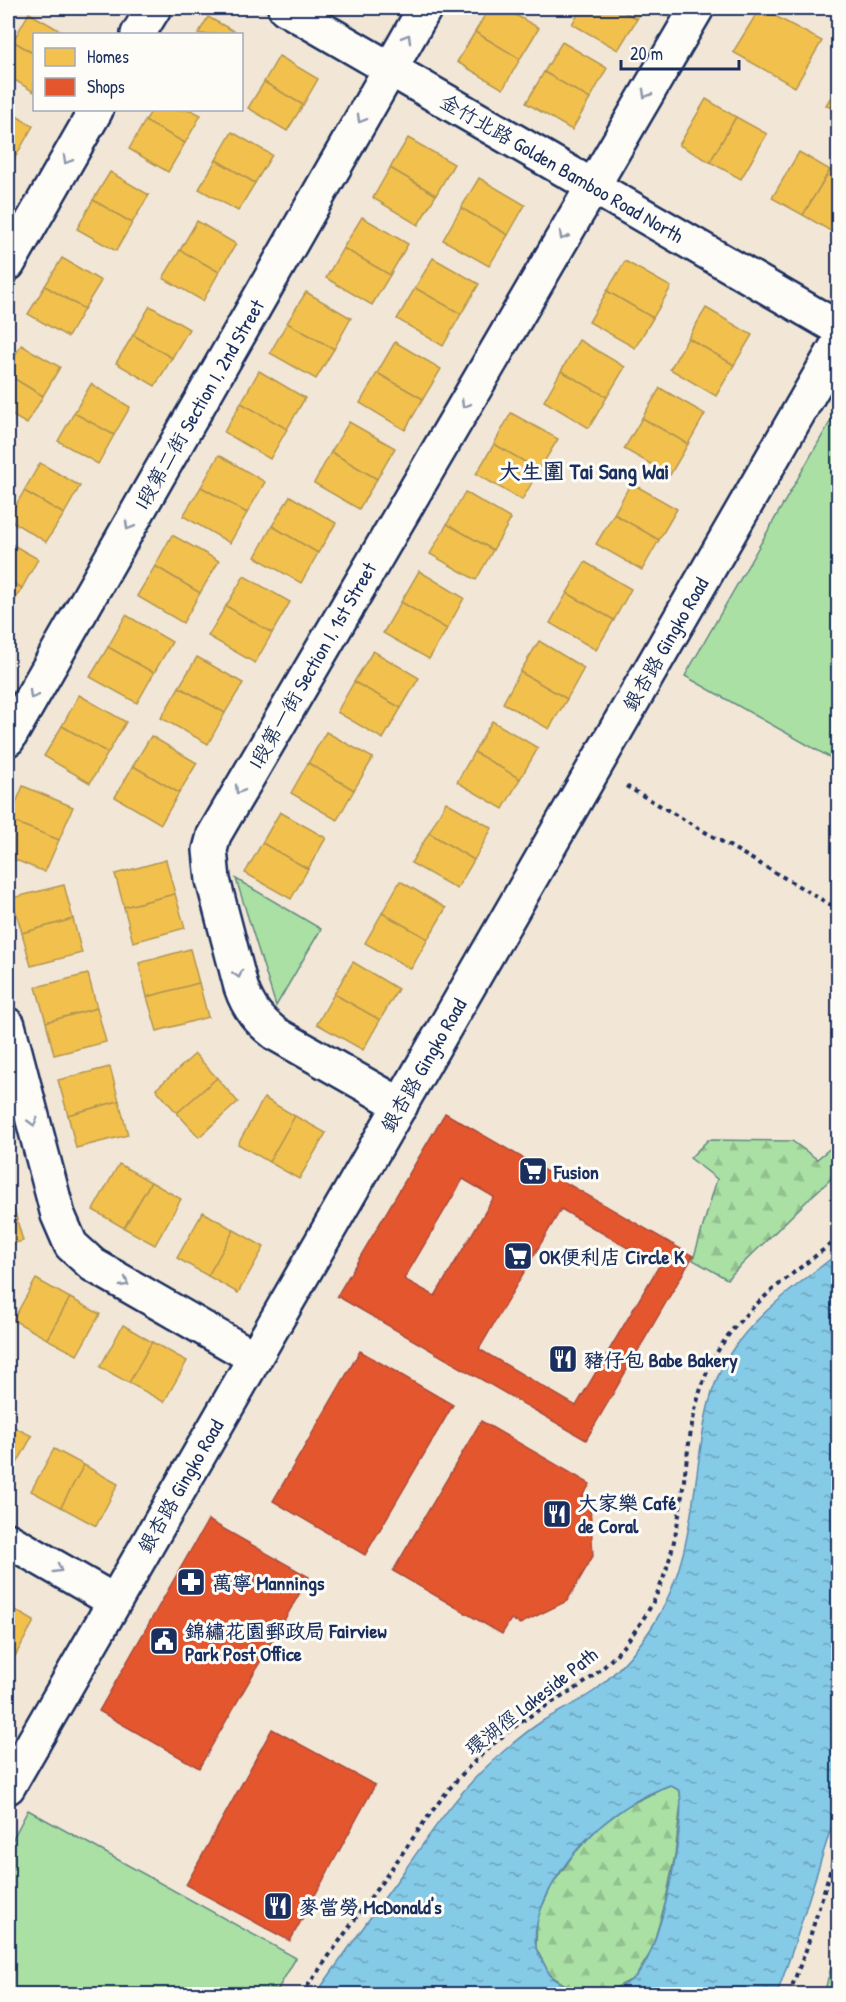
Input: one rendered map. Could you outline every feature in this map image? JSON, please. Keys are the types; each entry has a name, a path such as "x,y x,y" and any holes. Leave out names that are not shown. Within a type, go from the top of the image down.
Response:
{"street":[{"path":"139,33 154,8"},
{"name":"金竹北路 Golden Bamboo Road North","path":"285,8 838,328"},
{"name":"I段第二街 Section I, 2nd Street","path":"8,739 425,8"},
{"name":"I段第一街 Section I, 1st Street","path":"400,1105 276,1034 254,1014 246,1001 230,944 213,880 210,850 220,822 697,8"},
{"path":"8,264 95,111"},
{"name":"銀杏路 Gingko Road","path":"8,1787 838,344"},
{"path":"8,1025 58,1215 71,1245 93,1265 255,1358"},
{"path":"8,1540 114,1601"}],"path":[{"path":"595,768 838,909"},
{"name":"環湖徑 Lakeside Path","path":"302,1995 424,1823 447,1792 474,1762 503,1736 535,1713 587,1681 629,1639 646,1615 659,1588 677,1531 696,1405 705,1377 718,1350 735,1326 755,1305 838,1238"},
{"path":"789,1995 806,1950 838,1845"}],"green space":[{"path":"838,408 838,762 685,676"},
{"path":"236,879 321,929 276,1006"},
{"path":"708,1140 792,1141 817,1159 838,1142 838,1173 727,1279 693,1260 717,1179 690,1158"},
{"path":"670,1785 680,1791 681,1802 675,1855 665,1904 651,1952 635,1978 607,1992 576,1992 550,1975 536,1948 537,1918 552,1885 573,1855 598,1828 627,1806"},
{"path":"28,1810 296,1958 275,1994 8,1994 8,1848"},
{"path":"838,1941 838,1994 824,1994"}],"water":[{"path":"838,1253 838,1806 777,1994 316,1994 431,1832 482,1771 528,1731 597,1689 629,1658 643,1640 655,1622 674,1583 686,1543 705,1419 722,1367 740,1340 765,1312","holes":["670,1785 680,1791 680,1820 673,1871 662,1917 644,1966 634,1978 624,1985 603,1992 580,1991 560,1983 549,1973 538,1954 535,1941 541,1911 555,1880 581,1845 613,1816 650,1793"]}],"building: Homes":[{"path":"489,8 503,8 539,28 520,59 475,32"},
{"path":"582,8 617,8 637,19 618,50 572,24"},
{"path":"617,8 643,8 637,19"},
{"path":"760,8 822,41 795,87 733,52"},
{"path":"29,13 64,33 33,33 33,53 13,41"},
{"path":"208,17 237,33 199,33"},
{"path":"475,32 520,59 503,89 457,62"},
{"path":"13,41 33,53 33,91 8,76 8,51"},
{"path":"562,42 607,68 590,99 544,72"},
{"path":"279,56 318,79 303,105 264,82"},
{"path":"544,72 590,99 572,130 526,103"},
{"path":"264,82 303,105 287,131 248,108"},
{"path":"838,85 838,112 826,105"},
{"path":"706,99 736,117 710,162 679,145"},
{"path":"8,111 33,126 17,154 8,149"},
{"path":"151,111 193,111 201,115 185,143 145,121"},
{"path":"736,117 767,134 741,179 710,162"},
{"path":"145,121 185,143 168,172 129,149"},
{"path":"232,132 272,155 255,183 216,160"},
{"path":"408,138 454,164 436,195 390,168"},
{"path":"8,149 17,154 8,170"},
{"path":"799,152 830,170 803,215 772,198"},
{"path":"216,160 255,183 238,211 199,189"},
{"path":"390,168 436,195 418,225 373,198"},
{"path":"830,170 838,175 838,225 834,233 803,215"},
{"path":"110,172 149,195 132,223 93,200"},
{"path":"479,178 525,205 508,235 461,208"},
{"path":"93,200 132,223 116,251 77,229"},
{"path":"461,208 508,235 489,266 443,240"},
{"path":"362,217 408,244 390,275 343,248"},
{"path":"197,221 236,244 219,272 180,250"},
{"path":"343,248 390,275 372,305 326,278"},
{"path":"180,250 219,272 203,301 163,278"},
{"path":"62,258 101,281 84,309 45,286"},
{"path":"433,258 479,284 461,314 415,288"},
{"path":"625,261 671,287 653,318 607,291"},
{"path":"45,286 84,309 68,337 28,314"},
{"path":"415,288 461,314 443,346 397,319"},
{"path":"607,291 653,318 635,348 589,322"},
{"path":"306,292 351,318 334,349 287,323"},
{"path":"150,306 189,329 172,358 133,335"},
{"path":"706,308 752,335 734,365 688,338"},
{"path":"287,323 334,349 316,379 270,353"},
{"path":"133,335 172,358 155,386 116,363"},
{"path":"688,338 734,365 716,396 670,369"},
{"path":"579,340 625,367 607,397 561,371"},
{"path":"395,342 441,369 423,399 377,373"},
{"path":"21,345 60,367 43,396 8,375 8,368"},
{"path":"259,371 305,398 287,429 241,403"},
{"path":"561,371 607,397 589,428 544,401"},
{"path":"377,373 423,399 405,430 360,403"},
{"path":"8,375 43,396 27,424 8,413"},
{"path":"91,384 130,407 114,435 74,413"},
{"path":"660,388 705,414 688,444 642,418"},
{"path":"241,403 287,429 270,459 224,432"},
{"path":"74,413 114,435 98,464 58,441"},
{"path":"511,413 558,439 539,470 494,444"},
{"path":"642,418 688,444 670,475 624,449"},
{"path":"349,422 395,448 377,479 331,452"},
{"path":"494,444 539,470 522,500 476,474"},
{"path":"331,452 377,479 359,509 314,483"},
{"path":"219,455 265,482 247,513 201,487"},
{"path":"40,463 80,486 64,514 24,491"},
{"path":"631,483 677,509 659,540 614,514"},
{"path":"201,487 247,513 230,543 183,516"},
{"path":"24,491 64,514 46,542 8,519"},
{"path":"465,492 511,519 493,550 447,524"},
{"path":"290,496 336,523 318,553 272,526"},
{"path":"614,514 659,540 642,570 596,544"},
{"path":"447,524 493,550 476,580 430,554"},
{"path":"272,526 318,553 301,583 255,557"},
{"path":"172,535 219,561 200,593 155,566"},
{"path":"8,542 38,559 22,588 8,580"},
{"path":"585,562 631,589 614,620 567,593"},
{"path":"155,566 200,593 183,623 137,596"},
{"path":"419,571 464,598 447,629 401,602"},
{"path":"244,576 290,602 272,633 226,606"},
{"path":"8,580 22,588 8,612"},
{"path":"567,593 614,620 596,650 550,623"},
{"path":"401,602 447,629 429,659 383,633"},
{"path":"226,606 272,633 255,663 208,636"},
{"path":"126,615 172,642 154,673 108,647"},
{"path":"539,641 584,668 567,699 520,672"},
{"path":"108,647 154,673 137,703 90,677"},
{"path":"373,651 419,678 401,708 354,682"},
{"path":"197,657 243,683 225,713 179,687"},
{"path":"520,672 567,699 549,729 503,703"},
{"path":"354,682 401,708 383,739 337,712"},
{"path":"179,687 225,713 208,744 161,718"},
{"path":"79,695 126,722 108,753 62,726"},
{"path":"492,721 538,748 520,779 474,752"},
{"path":"62,726 108,753 90,783 44,756"},
{"path":"326,732 373,758 354,790 308,763"},
{"path":"151,736 197,763 179,793 133,766"},
{"path":"474,752 520,779 503,809 457,782"},
{"path":"308,763 354,790 337,820 291,793"},
{"path":"133,766 179,793 161,824 115,797"},
{"path":"23,786 73,807 59,840 9,820"},
{"path":"446,802 492,828 474,860 429,833"},
{"path":"280,812 326,838 308,869 262,843"},
{"path":"9,820 59,840 45,872 8,857"},
{"path":"429,833 474,860 457,889 411,863"},
{"path":"262,843 308,869 291,899 245,873"},
{"path":"166,860 175,894 124,907 115,874"},
{"path":"400,881 446,908 428,939 382,913"},
{"path":"64,885 73,919 22,933 12,898"},
{"path":"175,894 185,928 133,942 124,907"},
{"path":"382,913 428,939 411,969 365,943"},
{"path":"73,919 82,953 31,966 22,933"},
{"path":"190,949 199,983 147,997 139,963"},
{"path":"353,962 398,989 380,1020 334,994"},
{"path":"88,974 97,1008 46,1022 36,987"},
{"path":"199,983 208,1017 157,1031 147,997"},
{"path":"334,994 380,1020 363,1050 317,1024"},
{"path":"97,1008 106,1042 54,1055 46,1022"},
{"path":"195,1054 217,1078 177,1113 156,1089"},
{"path":"110,1067 119,1101 68,1115 58,1080"},
{"path":"217,1078 238,1102 199,1137 177,1113"},
{"path":"264,1098 295,1116 269,1162 238,1144"},
{"path":"119,1101 128,1135 76,1148 68,1115"},
{"path":"295,1116 326,1133 299,1179 269,1162"},
{"path":"119,1164 151,1182 124,1228 93,1210"},
{"path":"151,1182 181,1199 155,1245 124,1228"},
{"path":"14,1209 23,1241 8,1245 8,1210"},
{"path":"203,1212 234,1230 208,1276 177,1258"},
{"path":"234,1230 264,1247 238,1293 208,1276"},
{"path":"36,1279 70,1298 47,1339 13,1320"},
{"path":"70,1298 100,1314 77,1355 47,1339"},
{"path":"123,1325 152,1342 129,1383 100,1367"},
{"path":"152,1342 187,1361 164,1402 129,1383"},
{"path":"8,1424 32,1436 9,1478 8,1477"},
{"path":"54,1449 84,1465 61,1507 31,1491"},
{"path":"84,1465 118,1484 96,1526 61,1507"},
{"path":"8,1606 34,1621 12,1662 8,1660"}],"building: Shops":[{"path":"445,1113 693,1256 586,1440 337,1296","holes":["463,1179 494,1197 435,1296 404,1279","561,1209 659,1266 576,1406 479,1349"]},
{"path":"360,1351 453,1405 365,1555 273,1501"},
{"path":"481,1421 590,1484 581,1499 590,1505 593,1556 567,1601 520,1624 511,1619 502,1634 393,1571"},
{"path":"208,1520 309,1577 199,1768 99,1711"},
{"path":"272,1729 375,1785 290,1941 186,1885"}],"place":[{"name":"Fusion","path":"533,1171"},
{"name":"OK便利店 Circle K","path":"518,1256"},
{"name":"豬仔包 Babe Bakery","path":"563,1359"},
{"name":"大家樂 Café de Coral","path":"557,1514"},
{"name":"萬寧 Mannings","path":"191,1582"},
{"name":"錦繡花園郵政局 Fairview Park Post Office","path":"164,1641"},
{"name":"麥當勞 McDonald's","path":"278,1906"}],"district":[{"name":"大生圍 Tai Sang Wai","path":"584,471"}]}
